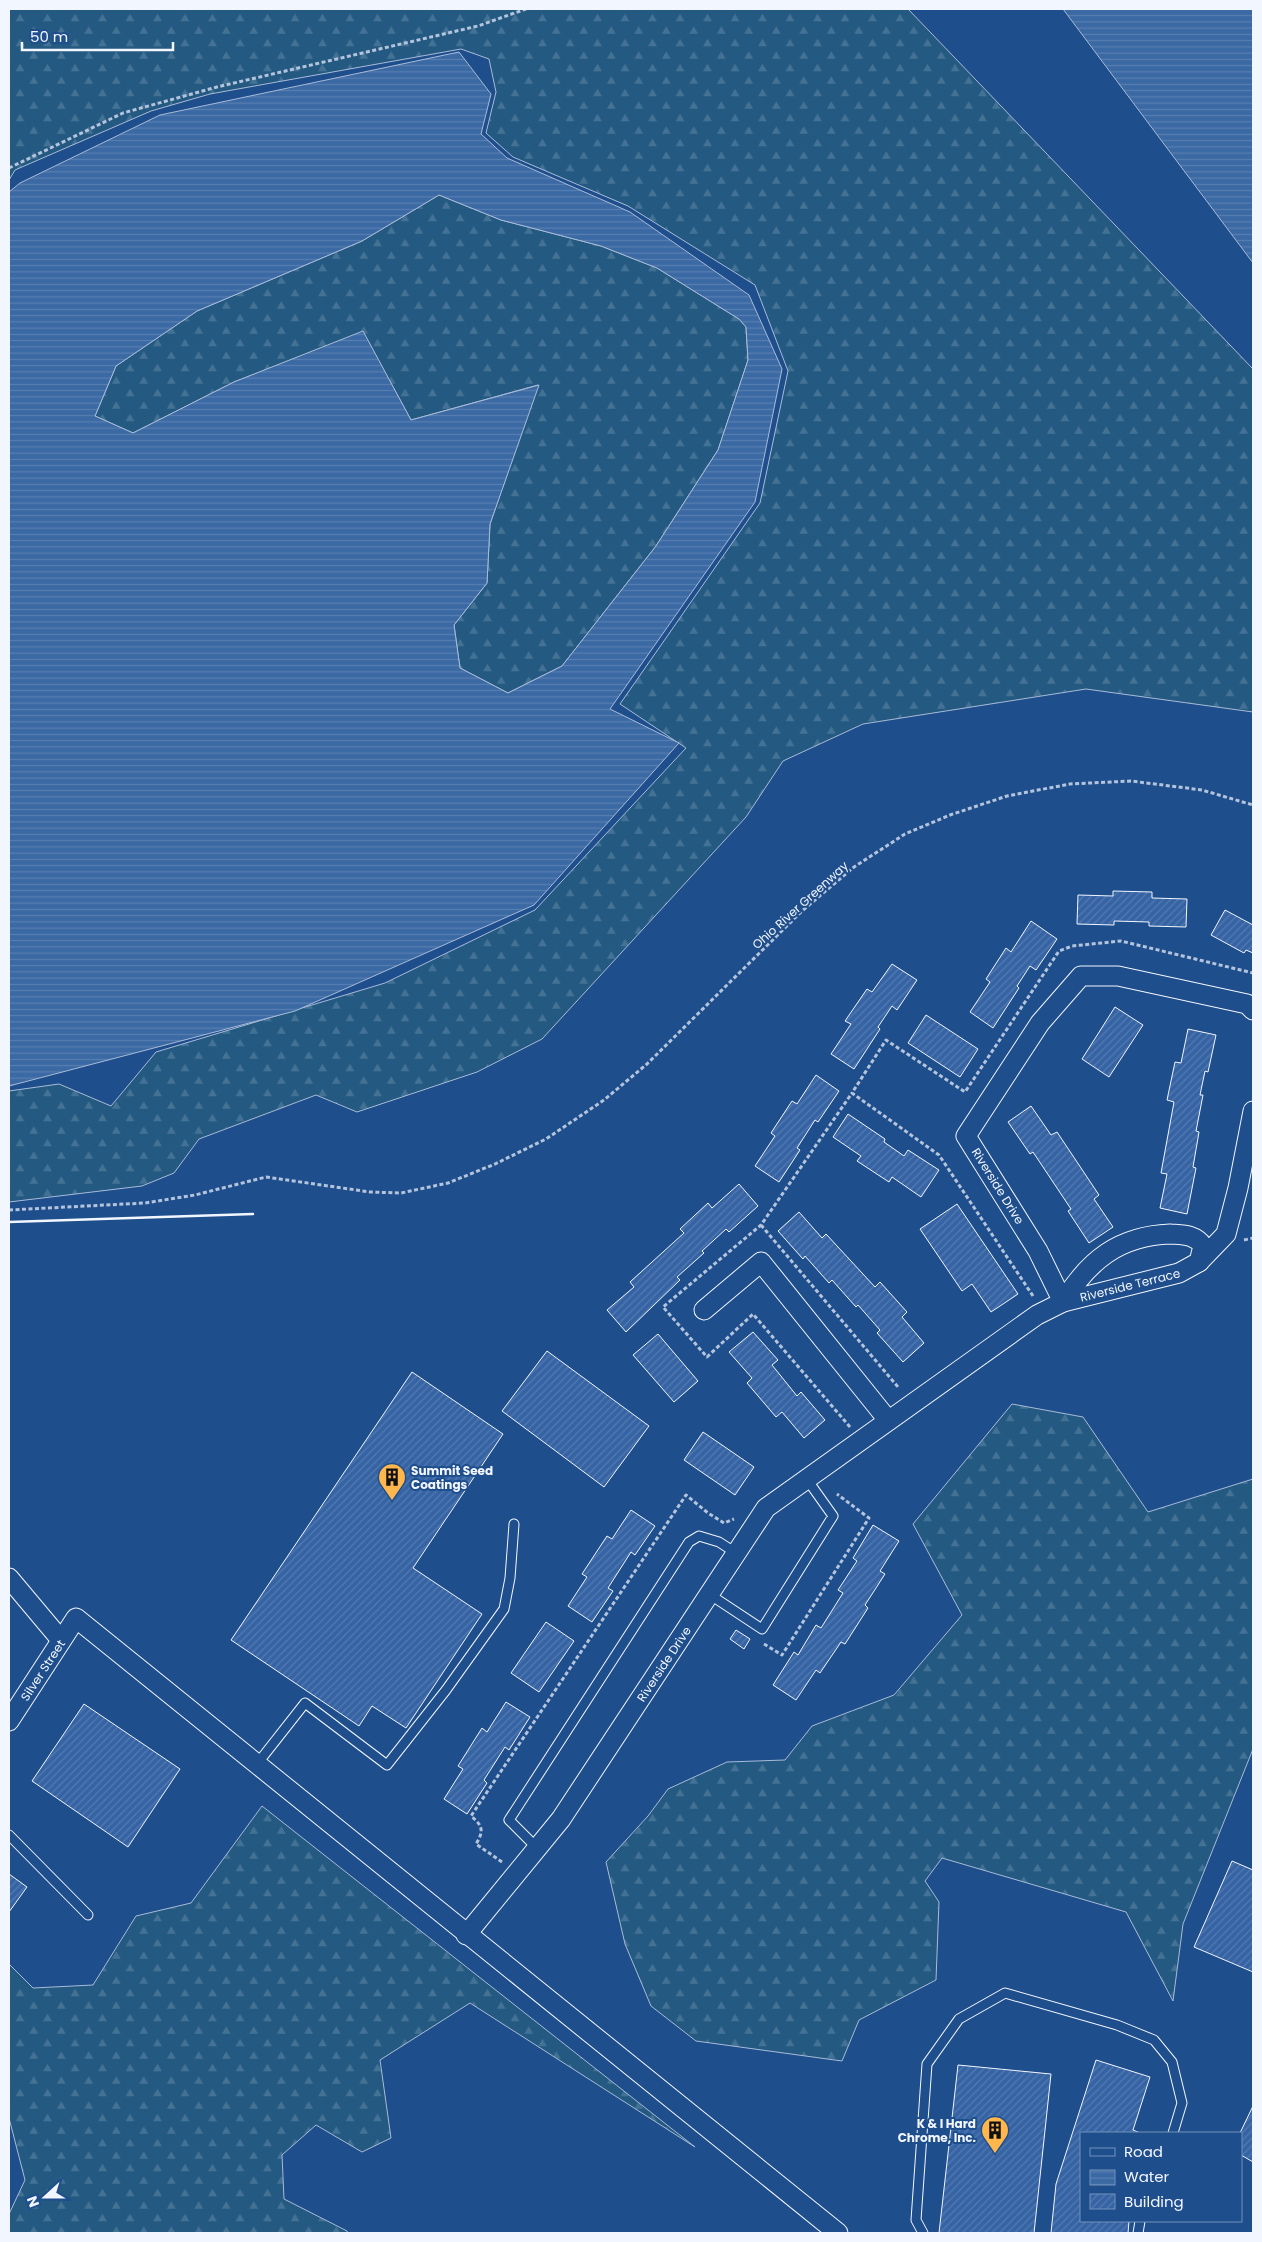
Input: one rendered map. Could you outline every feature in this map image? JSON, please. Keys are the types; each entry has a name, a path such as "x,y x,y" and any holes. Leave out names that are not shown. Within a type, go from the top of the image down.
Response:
{"street":[{"name":"Riverside Drive","path":"466,1935 561,1819 766,1508 1037,1315 1063,1302 1038,1251 966,1136 1034,1031 1081,976 1118,976 1166,985 1247,1004 1253,1010"},
{"path":"1200,1262 1226,1234 1238,1188 1253,1111"},
{"name":"Riverside Terrace","path":"1170,1234 1192,1236 1204,1246 1200,1262 1179,1273 1063,1302 1074,1284 1097,1259 1126,1242 1140,1237 1170,1234"},
{"path":"704,1310 761,1262 888,1420"},
{"path":"9,1578 61,1640"},
{"name":"Silver Street","path":"9,1721 76,1618 257,1764"},
{"path":"257,1764 466,1935 838,2233"}],"lane":[{"path":"708,1594 762,1629 832,1516 806,1478"},
{"path":"257,1764 305,1702 387,1765 442,1695 504,1609 510,1578 514,1524"},
{"path":"537,1848 509,1820 689,1542 699,1536 719,1542 736,1553"},
{"path":"9,1835 88,1915"},
{"path":"924,2233 916,2220 927,2064 959,2019 1005,1993 1117,2025 1154,2040 1172,2062 1182,2103 1173,2132"}],"path":[{"path":"9,168 123,113 217,87 478,26 526,9"},
{"name":"Ohio River Greenway","path":"9,1210 145,1203 195,1195 266,1177 370,1192 401,1192 448,1183 495,1164 546,1139 604,1100 647,1064 802,912 854,867 905,834 950,815 1007,796 1070,784 1131,781 1202,790 1253,805"},
{"path":"850,1427 753,1314 707,1357 663,1306 761,1224 852,1093"},
{"path":"761,1224 898,1386"},
{"path":"502,1862 476,1844 482,1829 481,1825 471,1816 686,1495 724,1523 731,1522 737,1517"}],"green space":[{"path":"9,9 908,9 1253,369 1253,712 1086,689 863,724 783,761 746,817 542,1039 477,1072 357,1112 316,1095 199,1139 174,1173 142,1186 9,1202 9,1091 59,1084 111,1106 156,1052 385,983 535,910 686,748 620,704 760,503 788,371 755,285 628,206 513,157 486,133 496,92 489,59 461,49 210,94 151,111 15,170 9,180"},
{"path":"439,195 501,220 601,246 657,268 739,319 746,327 748,360 718,450 656,546 562,666 508,693 460,668 454,625 487,583 490,524 538,385 411,420 363,332 234,382 133,433 95,416 116,366 197,311 362,241"},
{"path":"1012,1404 1083,1417 1148,1512 1253,1479 1253,1749 1183,1924 1173,2001 1126,1912 942,1858 925,1881 939,1902 936,1980 859,2020 842,2061 696,2041 651,2006 625,1944 606,1862 648,1816 668,1789 727,1762 785,1760 812,1726 894,1695 962,1615 913,1524"},
{"path":"262,1806 695,2147 470,2003 380,2060 391,2138 362,2152 316,2125 282,2155 284,2199 348,2233 9,2233 9,2214 25,2180 9,2118 9,1964 33,1988 93,1985 136,1916 191,1903"}],"water":[{"path":"1063,9 1253,9 1253,263"},
{"path":"459,52 491,94 481,134 507,158 630,212 749,295 782,369 755,502 610,709 679,743 534,905 295,1011 9,1086 9,192 20,183 160,115","holes":["439,195 501,220 601,246 657,268 739,319 746,327 748,360 718,450 656,546 562,666 508,693 460,668 454,625 487,583 490,524 539,385 411,420 363,331 234,382 133,433 95,416 116,366 197,311 362,241"]}],"building":[{"path":"1113,891 1152,892 1152,898 1187,899 1186,927 1149,926 1149,922 1114,921 1114,925 1077,924 1078,895 1113,896"},
{"path":"1225,910 1253,925 1253,953 1246,950 1244,953 1211,935"},
{"path":"1031,921 1057,939 1036,970 1030,966 1017,986 1019,988 993,1028 970,1012 990,982 986,979 1006,948 1011,952"},
{"path":"892,964 917,980 897,1010 892,1006 878,1027 880,1029 854,1069 831,1054 851,1024 845,1021 867,989 872,992"},
{"path":"1115,1007 1143,1025 1109,1077 1082,1059"},
{"path":"926,1015 978,1049 960,1077 908,1043"},
{"path":"1188,1029 1216,1035 1208,1072 1205,1071 1200,1095 1203,1095 1196,1131 1199,1132 1193,1167 1196,1168 1187,1214 1160,1208 1167,1174 1161,1173 1174,1102 1167,1100 1175,1062 1181,1063"},
{"path":"816,1075 839,1091 818,1122 815,1120 797,1148 800,1150 779,1182 755,1166 775,1136 771,1133 792,1101 797,1104"},
{"path":"1031,1106 1051,1135 1057,1132 1099,1195 1094,1199 1113,1227 1089,1243 1068,1211 1071,1209 1033,1152 1030,1154 1008,1122"},
{"path":"848,1114 885,1139 884,1142 904,1156 908,1150 939,1170 921,1197 892,1177 889,1182 857,1161 861,1156 833,1137"},
{"path":"739,1184 758,1206 729,1232 726,1229 702,1251 704,1253 677,1277 680,1280 626,1332 607,1310 634,1287 630,1282 684,1233 680,1229 708,1203 712,1208"},
{"path":"957,1204 1018,1294 991,1312 972,1284 962,1291 920,1229"},
{"path":"799,1212 822,1238 826,1234 875,1287 880,1282 907,1312 902,1317 924,1343 903,1362 877,1333 880,1330 858,1305 856,1307 832,1280 829,1283 805,1256 803,1259 778,1231"},
{"path":"753,1332 778,1360 772,1365 797,1396 801,1392 825,1420 804,1438 782,1412 776,1417 747,1383 752,1378 729,1352"},
{"path":"658,1334 698,1381 674,1402 633,1355"},
{"path":"547,1351 649,1426 604,1487 502,1411"},
{"name":"Summit Seed Coatings","path":"412,1372 503,1434 413,1568 482,1614 406,1728 372,1706 359,1726 231,1640"},
{"path":"703,1432 754,1467 735,1495 684,1460"},
{"path":"631,1510 655,1526 635,1555 631,1552 608,1588 613,1591 592,1622 568,1606 587,1577 582,1574 607,1536 612,1539"},
{"path":"873,1525 899,1541 880,1571 885,1574 865,1605 868,1608 845,1644 841,1642 820,1673 816,1670 796,1700 773,1685 794,1652 798,1655 816,1625 821,1628 843,1593 838,1590 857,1561 853,1558"},
{"path":"546,1622 574,1641 539,1692 511,1673"},
{"path":"736,1630 750,1639 744,1649 730,1639"},
{"path":"506,1702 530,1717 509,1750 505,1747 484,1780 487,1783 467,1814 444,1799 463,1769 458,1766 482,1728 487,1732"},
{"path":"84,1704 180,1769 128,1847 32,1781"},
{"path":"1232,1861 1253,1870 1253,1972 1194,1947"},
{"path":"9,1874 27,1887 9,1912"},
{"path":"1096,2060 1150,2077 1133,2130 1138,2132 1080,2132 1080,2222 1129,2222 1128,2233 1051,2233 1056,2184"},
{"name":"K & I Hard Chrome, Inc.","path":"958,2065 1051,2074 1034,2233 939,2233"},
{"path":"1253,2106 1253,2162 1242,2156 1242,2132 1240,2132"}],"wall":[{"path":"9,1222 253,1214"}],"place":[{"name":"Summit Seed Coatings","path":"392,1501"},
{"name":"K & I Hard Chrome, Inc.","path":"995,2154"}]}
